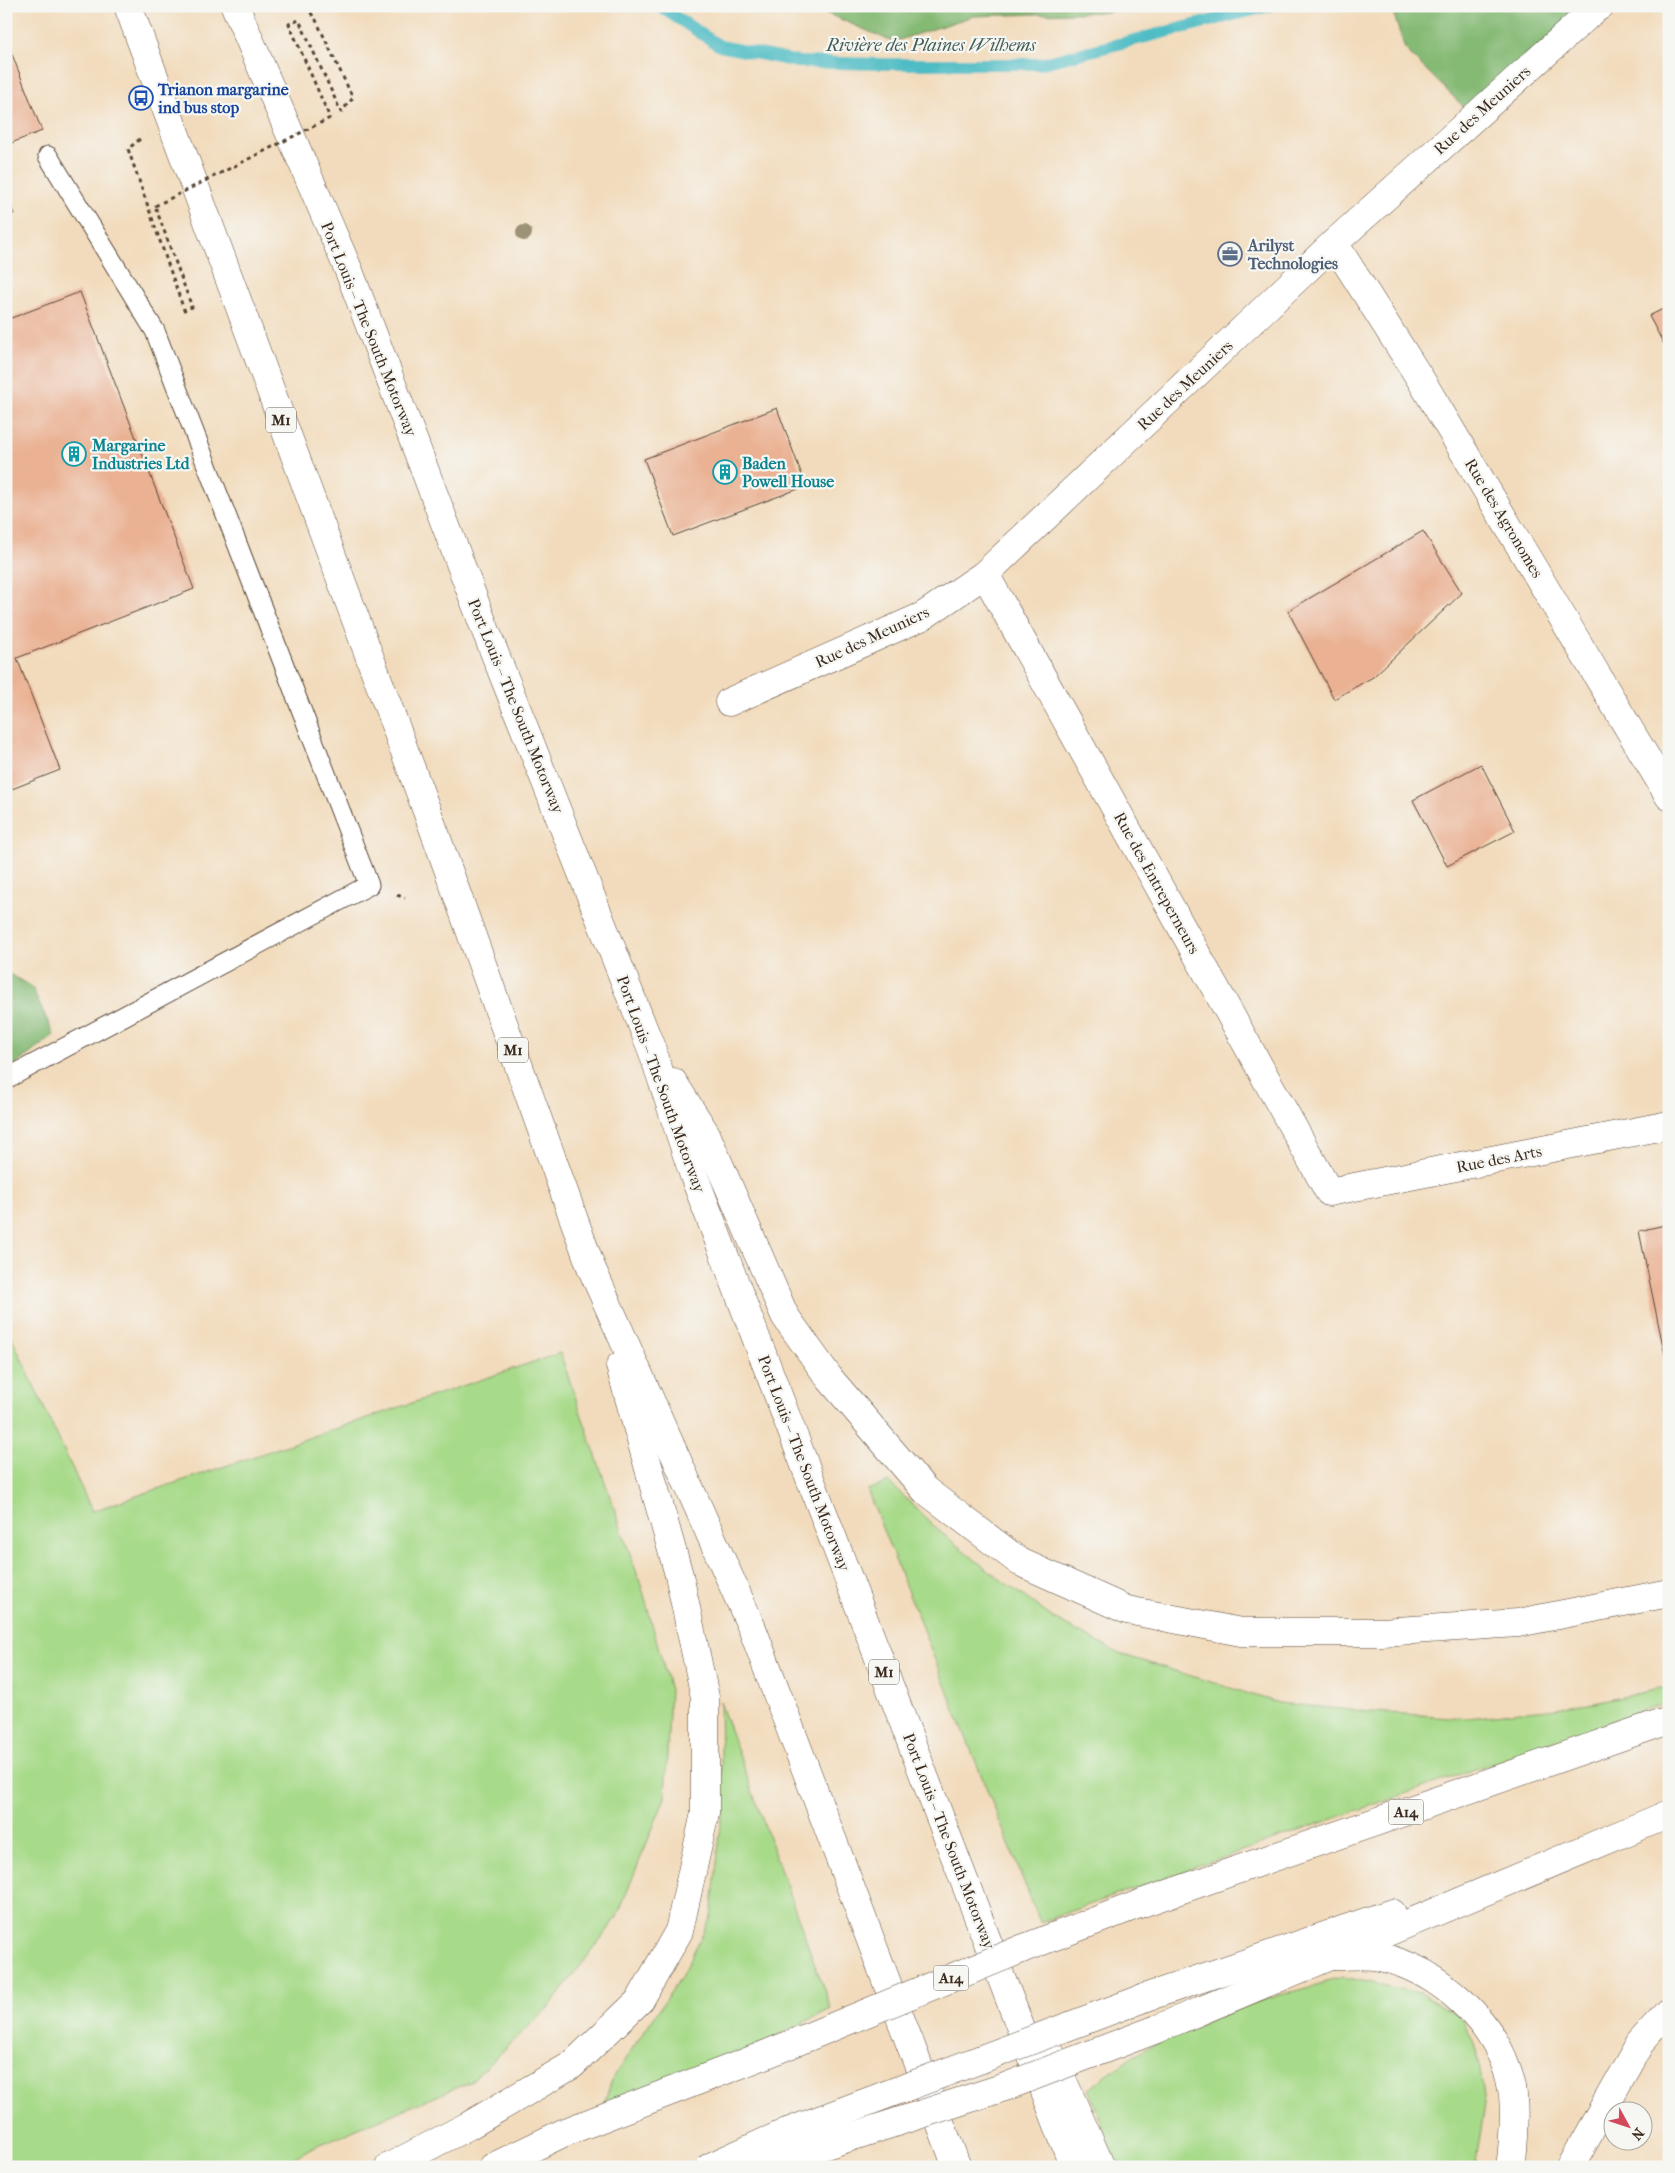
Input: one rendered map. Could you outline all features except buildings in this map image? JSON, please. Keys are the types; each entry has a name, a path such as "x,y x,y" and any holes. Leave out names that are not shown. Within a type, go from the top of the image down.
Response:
{"main road":[{"name":"M1","path":"128,6 432,824 592,1267 752,1628 957,2167"},
{"name":"Port Louis – The South Motorway","path":"235,6 349,271 486,634 652,1050 694,1176 1074,2167"},
{"name":"Rue des Meuniers","path":"729,702 923,616 985,574 1334,243 1597,7"},
{"name":"Rue des Agronomes","path":"1334,243 1421,380 1669,796"},
{"name":"Rue des Entreperneurs","path":"985,574 1329,1192"},
{"path":"652,1050 706,1134 785,1316 830,1379 925,1490 1020,1562 1127,1610 1241,1632 1382,1632 1518,1622 1669,1593"},
{"name":"Rue des Arts","path":"1329,1192 1669,1125"},
{"path":"389,2167 468,2126 572,2065 640,2000 679,1931 705,1813 705,1697 679,1575 592,1267"},
{"path":"827,1524 881,1615 988,1909 1101,2167"},
{"name":"A14","path":"493,2167 563,2133 762,2056 1024,1948 1142,1903 1669,1720"},
{"path":"710,2167 789,2144 1005,2087 1157,2029 1669,1814"},
{"path":"766,2167 789,2144 1144,1998 1602,1842"},
{"path":"1334,1956 1379,1957 1416,1969 1446,1988 1471,2011 1488,2032 1512,2084 1513,2113 1510,2167"},
{"path":"1570,2167 1640,2043 1669,2011"}],"lane":[{"path":"6,1079 369,885 155,332 48,156"}],"path":[{"path":"133,144 128,149 184,310 192,307 155,206 330,118 289,24 299,20 341,112 353,98 316,20 306,6"}],"green space":[{"path":"817,6 1121,6 1108,12 973,16 893,42 819,10"},
{"path":"1391,6 1588,6 1477,120 1405,49"},
{"path":"6,972 32,987 54,1035 6,1072"},
{"path":"6,1325 92,1511 560,1353 643,1591 670,1690 665,1798 616,1919 550,2006 470,2082 311,2148 278,2167 6,2167"},
{"path":"889,1482 938,1530 993,1574 1056,1620 1120,1654 1279,1703 1372,1712 1468,1718 1590,1704 1669,1687 1669,1701 1040,1922 867,1490"},
{"path":"720,1702 831,2009 596,2126 613,2077 681,1977 711,1917 722,1815"},
{"path":"1344,1977 1419,1993 1461,2018 1477,2049 1485,2105 1475,2167 1117,2167 1088,2089 1142,2050 1246,2005"}],"waterway":[{"name":"Rivière des Plaines Wilhems","path":"659,6 720,46 798,62 880,64 1039,64 1269,6"}],"place":[{"name":"Trianon margarine ind bus stop","path":"141,98"},
{"name":"Arilyst Technologies","path":"1230,254"},
{"name":"Margarine Industries Ltd","path":"74,454"},
{"name":"Baden Powell House","path":"725,472"}]}
